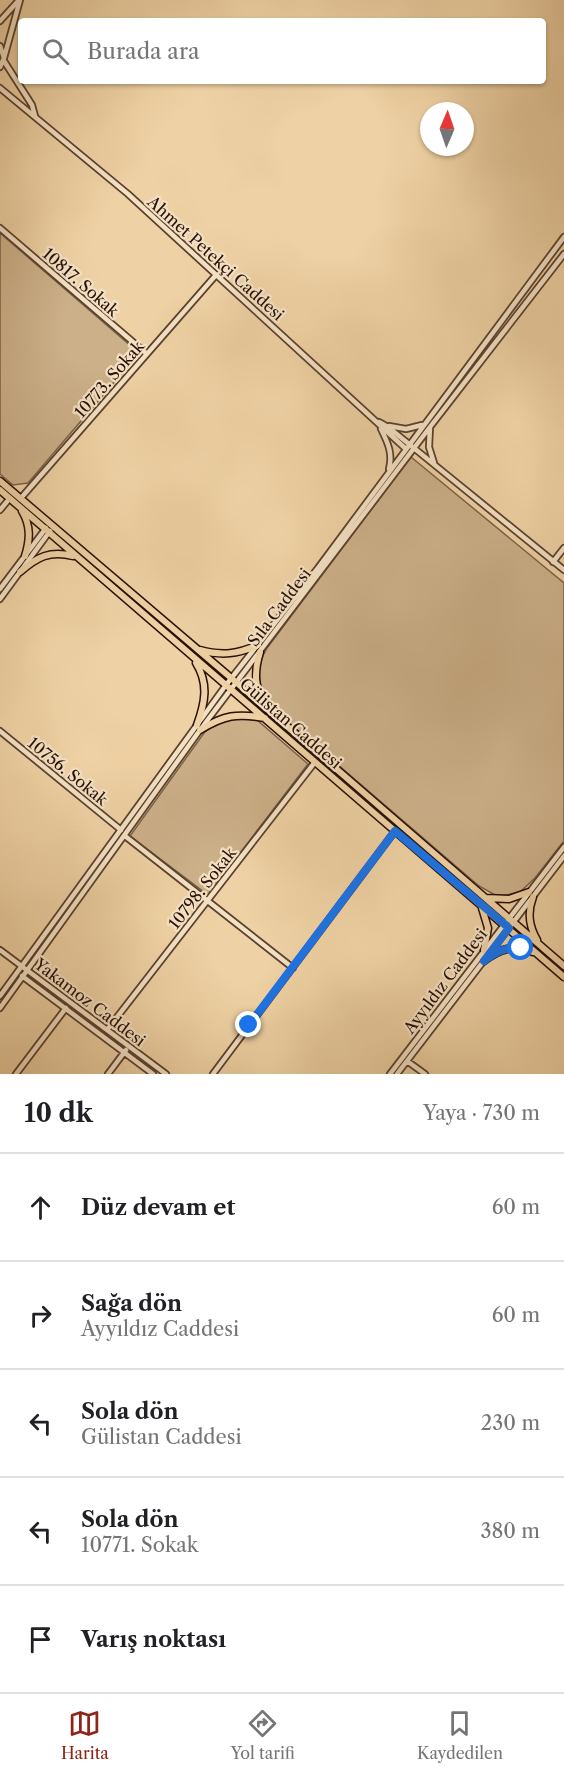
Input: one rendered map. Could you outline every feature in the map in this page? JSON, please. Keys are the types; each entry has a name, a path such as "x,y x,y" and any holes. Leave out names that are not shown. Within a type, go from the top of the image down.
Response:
{"main road":[{"name":"Gülistan Caddesi","path":"0,481 47,531 395,831 481,900 512,919 564,966"},
{"name":"Gülistan Caddesi","path":"0,490 52,525 235,681 564,977"},
{"path":"19,502 29,529 25,556"},
{"path":"20,572 31,562 45,555 62,553 77,557"},
{"path":"199,650 235,654 259,648 256,684 269,711"},
{"path":"193,657 201,670 206,694 199,728"},
{"path":"199,728 237,714 266,718"},
{"path":"484,950 488,928 481,900 531,895 530,923 538,944"},
{"path":"484,961 498,951 508,948 526,949 540,955"}],"street":[{"path":"0,21 20,0"},
{"path":"0,67 20,0"},
{"name":"Ahmet Petekçi Caddesi","path":"0,46 4,59 18,81"},
{"name":"Ahmet Petekçi Caddesi","path":"20,84 33,105 35,116"},
{"name":"Ahmet Petekçi Caddesi","path":"0,89 128,194 376,421 435,465 564,570"},
{"name":"10817. Sokak","path":"0,228 147,354"},
{"name":"Sıla Caddesi","path":"259,648 410,448 564,237"},
{"name":"Sıla Caddesi","path":"427,425 564,254"},
{"name":"10773. Sokak","path":"19,502 216,275"},
{"path":"382,425 401,429 427,425 429,447 435,465"},
{"path":"382,425 392,459 388,472"},
{"name":"Sıla Caddesi","path":"199,728 388,472 410,448"},
{"path":"0,510 10,498"},
{"path":"0,589 52,525"},
{"path":"0,598 47,531"},
{"path":"553,562 564,548"},
{"path":"0,996 121,830 199,728"},
{"path":"0,1008 125,836 199,728"},
{"name":"10756. Sokak","path":"0,730 121,830"},
{"name":"10798. Sokak","path":"107,1030 315,762"},
{"path":"213,1074 395,831"},
{"path":"125,836 292,968"},
{"name":"Ayyıldız Caddesi","path":"531,895 564,847"},
{"name":"Ayyıldız Caddesi","path":"390,1074 484,950 564,856"},
{"name":"Ayyıldız Caddesi","path":"397,1074 484,961 506,926"},
{"name":"Yakamoz Caddesi","path":"0,950 166,1074"},
{"name":"Yakamoz Caddesi","path":"17,972 153,1074"},
{"path":"16,1074 66,1008"},
{"path":"108,1074 129,1046"},
{"path":"407,1061 425,1074"}],"shaded area":[{"path":"0,233 139,353 28,483 13,485 0,474"},
{"path":"411,457 564,583 564,841 535,878 520,892 495,895 479,886 274,710 261,688 260,664 267,648"},
{"path":"232,718 257,720 308,764 208,895 130,836 204,733 215,724"}],"route":[{"path":"249,1025 395,831 509,928 484,961 498,951 521,948"}]}
